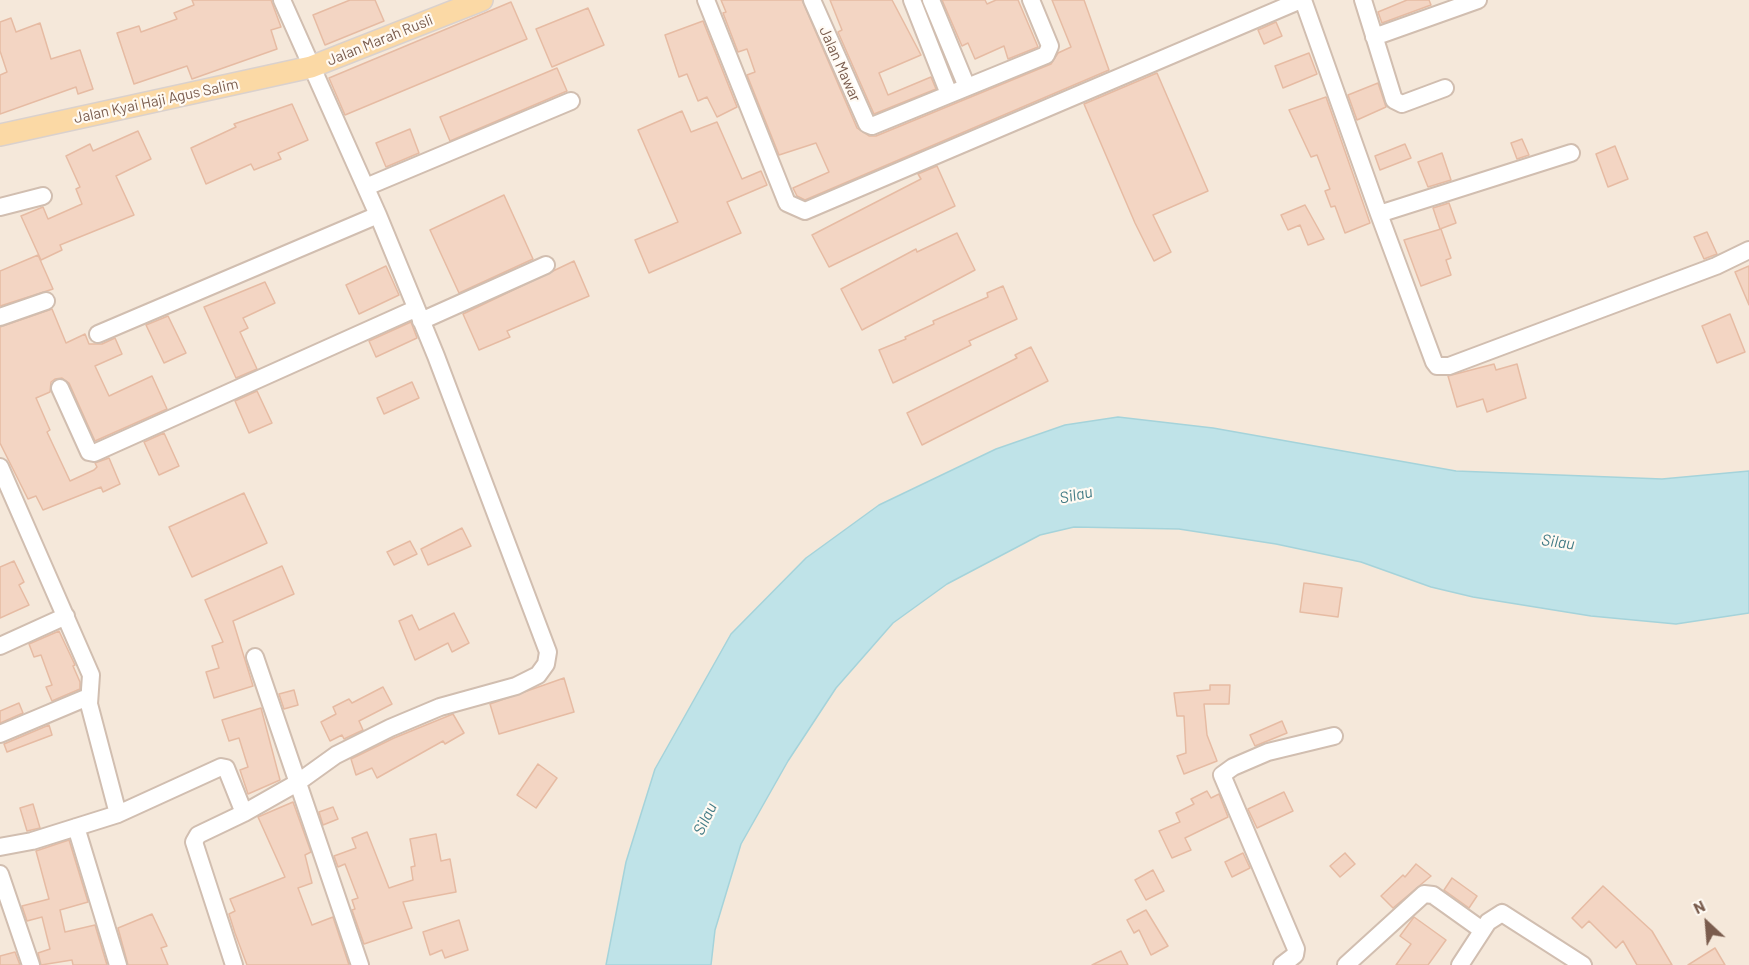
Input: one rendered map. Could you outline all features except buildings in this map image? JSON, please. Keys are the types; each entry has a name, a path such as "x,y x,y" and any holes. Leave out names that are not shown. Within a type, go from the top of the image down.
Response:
{"main road":[{"name":"Jalan Marah Rusli","path":"311,67 482,0"},
{"name":"Jalan Kyai Haji Agus Salim","path":"0,135 311,67"}],"street":[{"path":"234,965 194,842 198,835 244,813 297,783 336,755 390,729 441,707 516,686 538,675 546,664 548,652 378,215 282,0"},
{"path":"706,0 787,203 805,211 1302,0 1379,214 1437,366 1460,362 1716,266 1749,250"},
{"name":"Jalan Mawar","path":"812,0 870,126 949,94"},
{"path":"912,0 949,94 1046,55 1050,50 1031,0"},
{"path":"931,0 967,87"},
{"path":"1363,0 1394,100 1402,104 1445,88"},
{"path":"1374,37 1478,0"},
{"path":"366,187 571,101"},
{"path":"1379,214 1571,153"},
{"path":"0,207 43,196"},
{"path":"98,334 378,215"},
{"path":"60,388 89,452 94,453 418,315 546,265"},
{"path":"0,317 46,301"},
{"path":"0,467 91,675 88,698 118,814"},
{"path":"0,646 66,616"},
{"path":"255,657 360,965"},
{"path":"0,734 88,698"},
{"path":"1282,965 1295,955 1295,947 1222,775 1233,767 1268,752 1334,736"},
{"path":"0,847 118,814 221,767 227,770 244,813"},
{"path":"76,827 118,965"},
{"path":"0,874 31,965"},
{"path":"1346,965 1424,894 1433,895 1482,930"},
{"path":"1460,965 1482,930 1493,917 1504,913 1582,965"}],"shaded area":[{"path":"0,0 1749,0 1749,965 0,965"}],"water":[{"name":"Silau","path":"1118,417 1213,428 1456,471 1662,479 1749,471 1749,613 1676,624 1591,616 1473,597 1431,587 1361,562 1276,544 1179,529 1074,527 1040,535 947,584 893,623 836,688 788,761 741,844 715,930 711,965 606,965 626,862 655,769 731,634 806,558 879,505 996,449 1065,425"}]}
